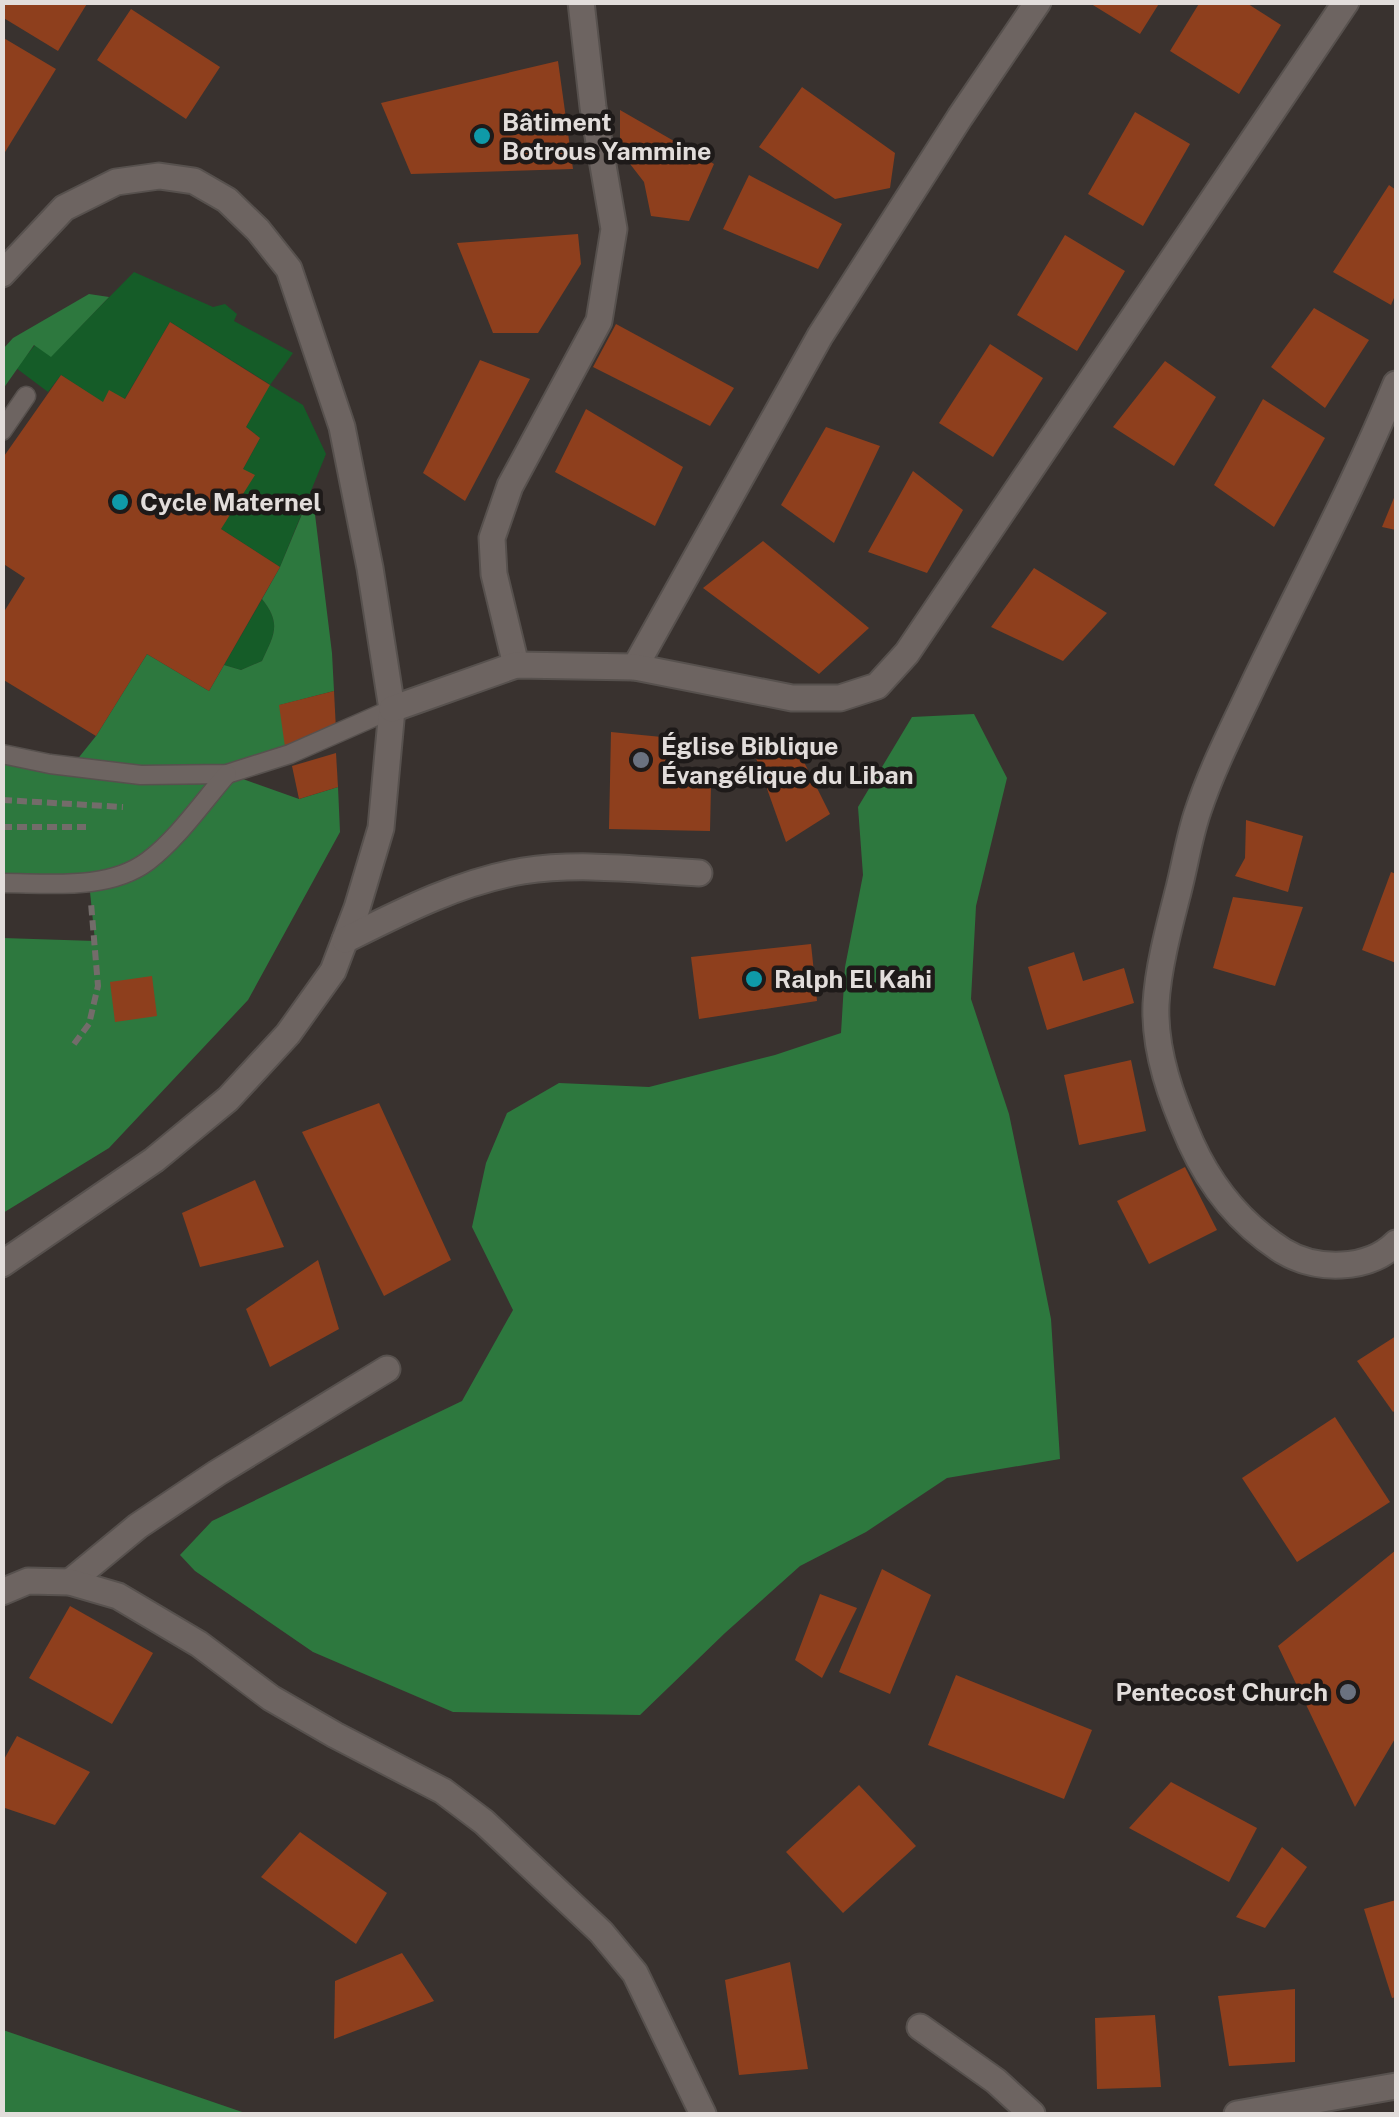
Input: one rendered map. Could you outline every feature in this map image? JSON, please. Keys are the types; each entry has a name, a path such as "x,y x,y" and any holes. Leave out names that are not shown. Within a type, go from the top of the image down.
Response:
{"street":[{"path":"516,665 494,574 492,538 510,486 599,321 614,228 593,107 581,2"},
{"path":"634,667 820,336 1038,2"},
{"path":"392,709 516,665 634,667 792,698 840,698 877,686 908,653 1346,2"},
{"path":"2,274 64,208 116,182 159,176 194,181 227,200 258,230 289,268 342,427 392,709 381,828 333,971 288,1034 228,1099 154,1160 2,1264"},
{"path":"1396,384 1198,811 1171,919 1156,1004 1162,1062 1177,1112 1196,1154 1238,1216 1261,1237 1292,1256 1324,1264 1355,1264 1389,1251 1396,1243"},
{"path":"344,940 413,906 479,881 524,871 582,866 700,873"},
{"path":"70,1582 154,1515 387,1369"},
{"path":"2,1592 28,1581 70,1582 118,1596 199,1644 272,1698 334,1736 443,1792 484,1822 601,1932 635,1973 702,2114"},
{"path":"920,2028 996,2080 1032,2114"},
{"path":"1236,2114 1396,2086"}],"lane":[{"path":"2,430 26,396"},
{"path":"2,754 141,775 227,774 290,754 392,709"},
{"path":"2,883 90,882 118,876 145,864 227,774"}],"path":[{"path":"2,800 123,808"},
{"path":"2,827 86,827"},
{"path":"74,1044 89,1024 98,986 90,882"}],"green space":[{"path":"134,272 213,307 225,304 237,314 234,321 293,353 270,385 303,405 326,454 280,567 221,529 243,469 260,438 246,427 269,384 170,322 117,412 61,375 48,392 16,368 35,345 51,356"},
{"path":"89,294 109,297 51,357 34,345 3,389 3,349 13,338"},
{"path":"312,490 334,691 280,705 290,754 229,774 299,799 338,787 340,832 248,1000 109,1148 3,1213 3,938 95,941 89,882 3,883 3,754 72,766 96,736 147,654 209,691 224,665 241,670 262,661 274,623 262,599 280,567"},
{"path":"262,599 272,616 274,630 262,661 241,670 224,665"},
{"path":"974,714 1007,778 976,906 971,999 1009,1114 1051,1319 1060,1459 947,1478 866,1532 800,1566 640,1715 453,1712 313,1652 195,1571 180,1555 212,1521 462,1401 513,1310 472,1227 486,1163 507,1113 559,1083 649,1087 775,1055 841,1033 845,967 863,875 858,807 912,717"},
{"path":"3,2030 248,2114 3,2114"}],"building":[{"path":"2,2 88,2 58,51 2,17"},
{"path":"1088,2 1160,2 1140,34"},
{"path":"1200,2 1245,2 1281,25 1239,94 1170,51"},
{"path":"131,9 220,67 186,119 97,60"},
{"path":"2,37 56,69 2,157"},
{"name":"Bâtiment Botrous Yammine","path":"558,61 573,169 411,174 381,103"},
{"path":"802,87 895,153 890,188 835,199 759,147"},
{"path":"620,110 714,164 689,221 651,216 644,182 620,151"},
{"path":"1135,112 1190,144 1143,226 1088,194"},
{"path":"749,175 842,224 818,269 723,229"},
{"path":"1389,185 1396,190 1396,293 1391,305 1333,272"},
{"path":"578,234 581,264 538,333 493,333 457,243"},
{"path":"1065,235 1125,271 1077,351 1017,315"},
{"path":"1314,308 1369,340 1325,408 1271,367"},
{"name":"Cycle Maternel","path":"170,322 270,385 246,427 260,438 243,469 255,475 221,529 280,567 209,691 147,654 96,736 2,679 2,615 25,578 2,563 2,459 61,375 103,402 109,390 125,399"},
{"path":"616,324 734,388 710,426 593,367"},
{"path":"990,344 1043,378 993,457 939,423"},
{"path":"480,360 530,379 465,501 423,473"},
{"path":"1165,361 1216,397 1174,466 1113,427"},
{"path":"1263,399 1325,438 1274,527 1214,485"},
{"path":"586,409 683,467 655,526 555,472"},
{"path":"826,427 880,446 834,543 781,505"},
{"path":"913,471 963,510 927,573 868,552"},
{"path":"1396,493 1396,530 1382,527"},
{"path":"763,541 869,628 819,674 703,588"},
{"path":"1034,568 1107,613 1063,661 991,627"},
{"path":"334,691 336,730 285,747 279,705"},
{"name":"Église Biblique Évangélique du Liban","path":"611,732 672,738 672,783 711,785 710,831 609,829"},
{"path":"796,746 830,814 786,842 756,758"},
{"path":"336,753 338,787 299,799 292,766"},
{"path":"1246,820 1303,836 1288,892 1235,876 1245,858"},
{"path":"1391,872 1396,874 1396,963 1362,950"},
{"path":"1233,897 1303,907 1275,986 1213,968"},
{"name":"Ralph El Kahi","path":"811,944 817,1001 699,1019 691,957"},
{"path":"1074,952 1083,981 1124,968 1134,1003 1047,1030 1028,967"},
{"path":"152,976 157,1016 115,1022 110,982"},
{"path":"1131,1060 1146,1131 1079,1145 1064,1075"},
{"path":"379,1103 451,1260 384,1296 302,1132"},
{"path":"1185,1167 1217,1230 1149,1264 1117,1201"},
{"path":"255,1180 284,1247 200,1267 182,1213"},
{"path":"318,1260 339,1329 270,1367 246,1309"},
{"path":"1396,1336 1396,1410 1393,1412 1357,1361"},
{"path":"1335,1417 1390,1502 1297,1562 1242,1478"},
{"name":"Pentecost Church","path":"1396,1550 1396,1737 1355,1807 1278,1646"},
{"path":"882,1569 931,1595 890,1694 839,1672"},
{"path":"820,1594 857,1608 822,1678 795,1660"},
{"path":"70,1606 153,1653 112,1724 29,1678"},
{"path":"956,1675 1092,1730 1064,1799 928,1745"},
{"path":"17,1736 90,1772 55,1825 2,1807 2,1763"},
{"path":"1171,1782 1257,1828 1229,1882 1129,1828"},
{"path":"859,1785 916,1846 843,1913 786,1852"},
{"path":"300,1832 387,1893 356,1944 261,1877"},
{"path":"1282,1847 1307,1867 1265,1928 1236,1917"},
{"path":"1396,1900 1396,1997 1392,1998 1364,1909"},
{"path":"402,1953 434,2001 334,2039 335,1981"},
{"path":"790,1962 808,2069 739,2075 725,1980"},
{"path":"1295,1989 1295,2062 1229,2066 1218,1996"},
{"path":"1155,2015 1161,2087 1097,2089 1095,2018"}],"place":[{"name":"Bâtiment Botrous Yammine","path":"482,136"},
{"name":"Cycle Maternel","path":"120,502"},
{"name":"Église Biblique Évangélique du Liban","path":"641,760"},
{"name":"Ralph El Kahi","path":"754,979"},
{"name":"Pentecost Church","path":"1348,1692"}]}
